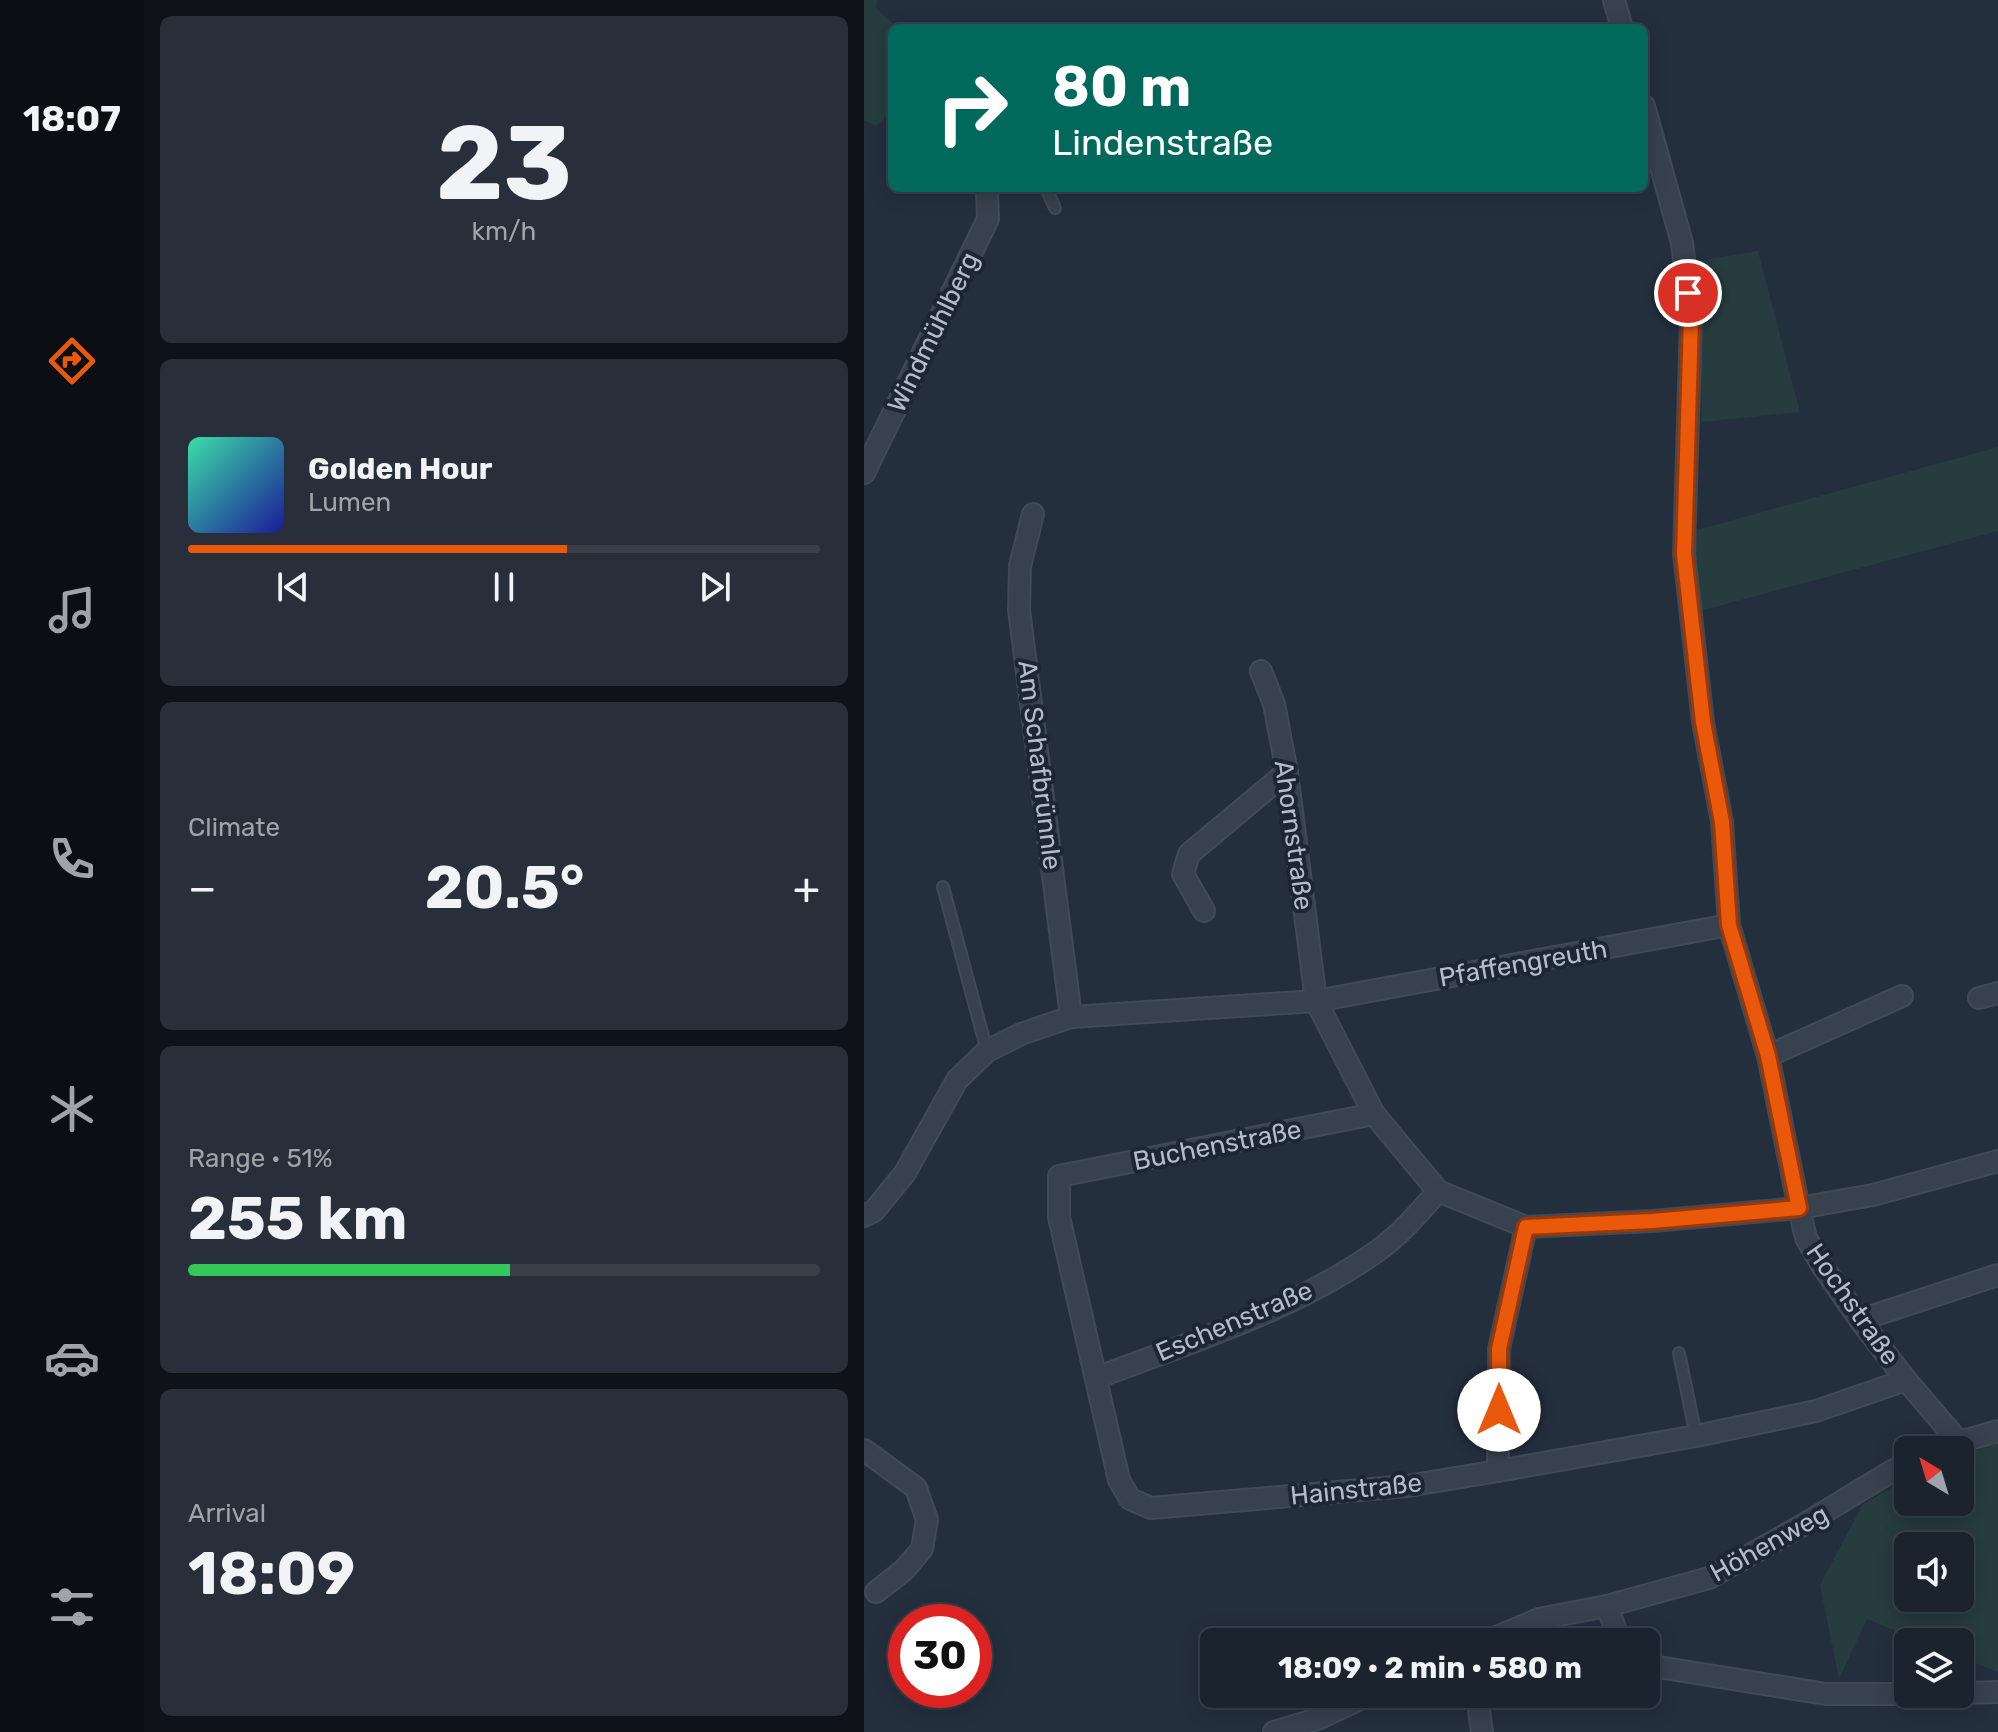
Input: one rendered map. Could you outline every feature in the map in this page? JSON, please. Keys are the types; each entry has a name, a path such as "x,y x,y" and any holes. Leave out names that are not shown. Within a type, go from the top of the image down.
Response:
{"street":[{"path":"1614,0 1621,24"},
{"name":"Hochstraße","path":"1648,120 1682,243 1691,319 1684,554 1703,722 1722,822 1729,925 1768,1056 1806,1238 1823,1267 1943,1436"},
{"name":"Windmühlberg","path":"864,473 988,219 987,192"},
{"name":"Am Schafbrünnle","path":"1033,514 1020,566 1019,610 1071,1017"},
{"name":"Ahornstraße","path":"1261,671 1274,704 1287,772 1316,1001 1374,1114 1438,1191"},
{"path":"1204,911 1183,874 1189,854 1287,772"},
{"name":"Pfaffengreuth","path":"864,1216 874,1211 905,1173 957,1080 987,1051 1021,1034 1071,1017 1316,1001 1729,925"},
{"path":"1768,1056 1902,996"},
{"name":"Buchenstraße","path":"1059,1176 1374,1114"},
{"path":"1438,1191 1526,1227 1652,1221 1799,1208 1873,1195 1998,1161"},
{"name":"Hainstraße","path":"1059,1176 1059,1217 1119,1480 1130,1499 1151,1508 1407,1486 1498,1471 1816,1411 1906,1380"},
{"name":"Eschenstraße","path":"1096,1378 1275,1310 1377,1251 1409,1224 1438,1191"},
{"path":"1498,1471 1499,1349 1526,1227"},
{"path":"1860,1320 1998,1275"},
{"path":"1974,1438 1998,1431"},
{"path":"864,1450 916,1488 927,1520 922,1549 904,1570 876,1592"},
{"name":"Höhenweg","path":"1518,1628 1539,1619 1607,1606 1709,1578 1894,1470"},
{"path":"1607,1606 1615,1628"},
{"path":"1660,1667 1826,1694 1894,1694"},
{"path":"1974,1693 1998,1692"},
{"path":"1274,1732 1341,1708"},
{"path":"1479,1708 1482,1732"}],"lane":[{"path":"1048,192 1055,208"},
{"path":"943,887 987,1051"},
{"path":"1679,1353 1696,1436"}],"green space":[{"path":"864,0 877,0 876,9 894,24 888,24 888,116 876,126 864,120"},
{"path":"1758,251 1800,412 1702,422 1696,261"},
{"path":"1998,447 1998,531 1700,611 1693,531"},
{"path":"1998,1444 1998,1672 1974,1663 1974,1628 1894,1630 1867,1619 1839,1679 1820,1585 1863,1504 1894,1486 1894,1516 1974,1516 1974,1451"}],"route":[{"path":"1499,1410 1499,1349 1526,1227 1652,1221 1799,1208 1768,1056 1729,925 1722,822 1703,722 1684,554 1691,319 1688,293"}]}
